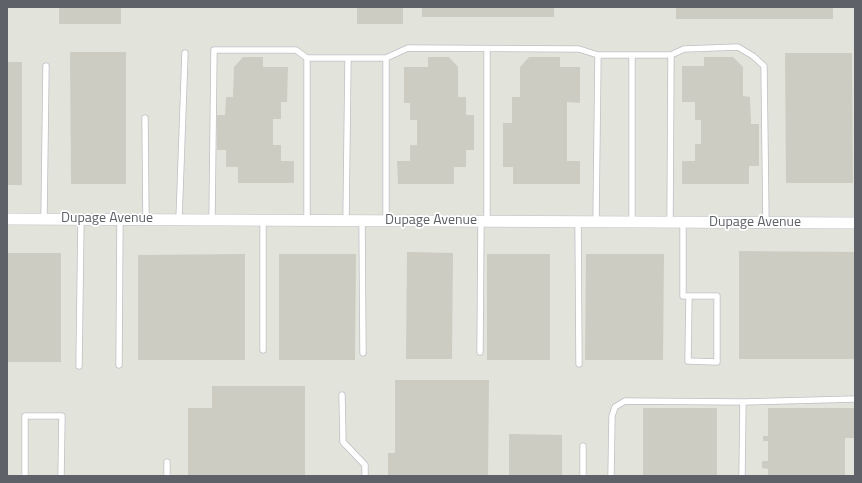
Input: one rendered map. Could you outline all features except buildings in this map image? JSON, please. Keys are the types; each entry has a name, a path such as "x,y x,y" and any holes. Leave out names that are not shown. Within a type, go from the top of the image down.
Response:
{"street":[{"name":"Dupage Avenue","path":"7,218 855,223"}],"lane":[{"path":"212,220 214,50 296,50 307,58 386,58 408,48 579,49 598,55 671,55 684,49 738,47 753,56 764,66 766,223"},
{"path":"480,352 487,48"},
{"path":"179,220 185,53"},
{"path":"596,221 598,55"},
{"path":"632,55 632,222"},
{"path":"670,222 671,55"},
{"path":"307,58 307,220"},
{"path":"346,220 348,58"},
{"path":"386,58 386,221"},
{"path":"44,219 46,66"},
{"path":"146,118 146,219"},
{"path":"79,366 81,219"},
{"path":"119,365 120,219"},
{"path":"262,220 263,350"},
{"path":"362,220 363,353"},
{"path":"578,221 579,364"},
{"path":"683,222 683,296 690,296 717,296 717,362 688,361 690,296"},
{"path":"342,395 343,442 365,465 365,476"},
{"path":"611,476 612,416 615,407 625,401 743,402 855,399"},
{"path":"742,476 743,402"},
{"path":"25,476 25,416 62,416 62,476"},
{"path":"582,446 583,476"},
{"path":"167,462 168,476"}],"shaded area":[{"path":"7,7 855,7 855,476 7,476"}]}
